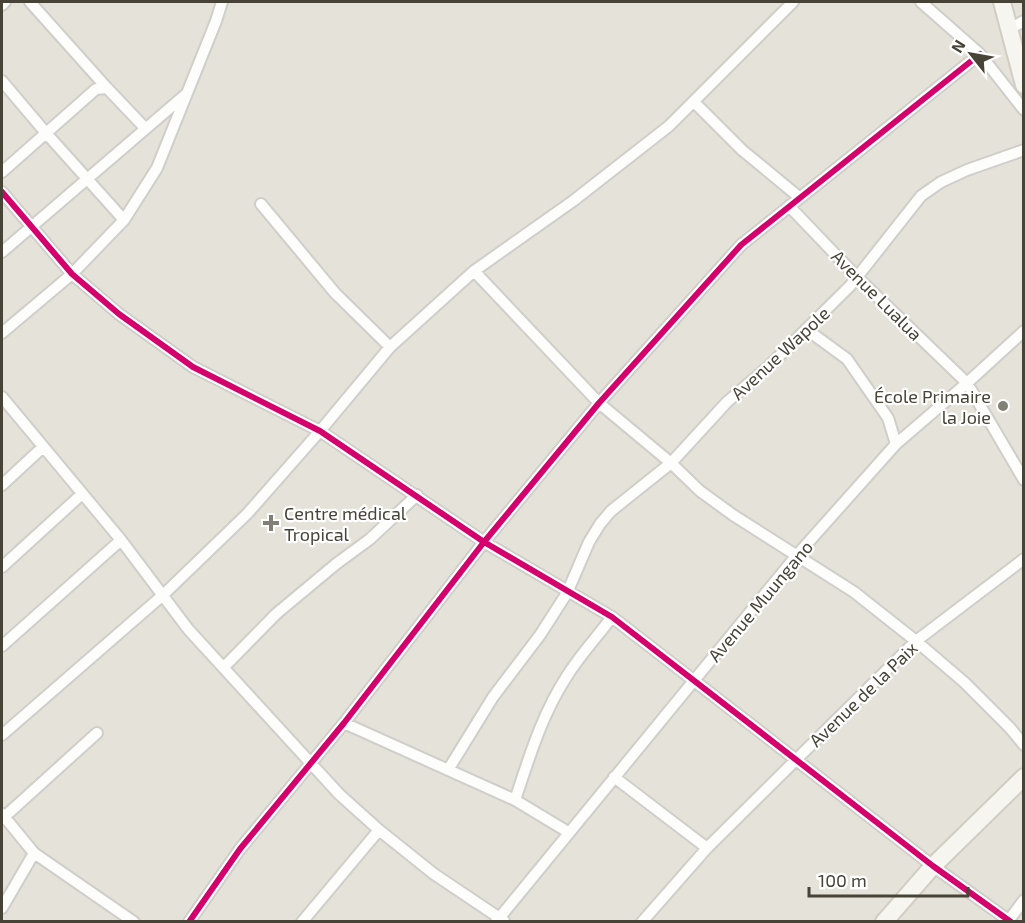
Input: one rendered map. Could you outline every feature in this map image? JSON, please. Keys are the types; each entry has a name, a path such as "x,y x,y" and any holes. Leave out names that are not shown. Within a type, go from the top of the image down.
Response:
{"main road":[{"path":"1002,2 1016,25 1023,86"},
{"path":"884,921 933,866 1023,777"}],"street":[{"path":"2,5 5,2"},
{"path":"30,2 145,128"},
{"path":"2,333 72,274 124,220 157,168 222,2"},
{"path":"2,735 163,595 247,514 321,431 390,346 474,271 582,194 669,126 793,2"},
{"path":"921,2 980,54 1023,110"},
{"path":"189,921 240,849 344,723 484,542 598,403 741,245 980,54"},
{"path":"2,81 5,93 46,133 124,220"},
{"path":"2,172 96,89 107,88"},
{"path":"2,252 188,93"},
{"path":"694,102 742,150 799,197"},
{"name":"Avenue Wapole","path":"448,770 493,697 540,635 567,592 589,542 611,511 671,463 727,402 768,367 806,329 857,277 921,196 941,182 967,170 1023,150"},
{"path":"2,192 72,274 119,314 193,367 321,431 484,542 612,617 1004,919 1023,900"},
{"path":"261,204 335,293 390,346"},
{"name":"Avenue Lualua","path":"789,206 857,277 967,383 1023,480"},
{"path":"474,271 598,403 671,463 700,491 854,592 916,641 964,682 1010,728 1023,746"},
{"path":"806,329 847,359 888,418 896,444"},
{"name":"Avenue Muungano","path":"500,920 568,832 798,555 896,444 1023,331"},
{"path":"3,403 43,447 120,540 188,629 339,794 434,874 500,920"},
{"path":"2,485 43,447"},
{"path":"2,567 82,494"},
{"path":"224,667 276,614 370,539 417,495"},
{"path":"2,646 120,540"},
{"name":"Avenue de la Paix","path":"642,921 707,848 916,641 1023,559"},
{"path":"515,800 532,749 552,701 567,675 612,617"},
{"path":"344,723 515,800 568,832"},
{"path":"97,733 2,817 34,853 134,921"},
{"path":"614,777 707,848"},
{"path":"302,921 379,830"},
{"path":"2,908 34,853"}],"shaded area":[{"path":"2,2 1023,2 1023,921 2,921"}],"cycle path":[{"path":"189,922 240,849 344,723 484,542 599,403 741,245 980,54"},
{"path":"2,192 72,274 119,314 193,367 320,431 484,542 612,617 933,866 1011,922"}],"place":[{"name":"École Primaire la Joie","path":"1003,406"},
{"name":"Centre médical Tropical","path":"271,523"}]}
